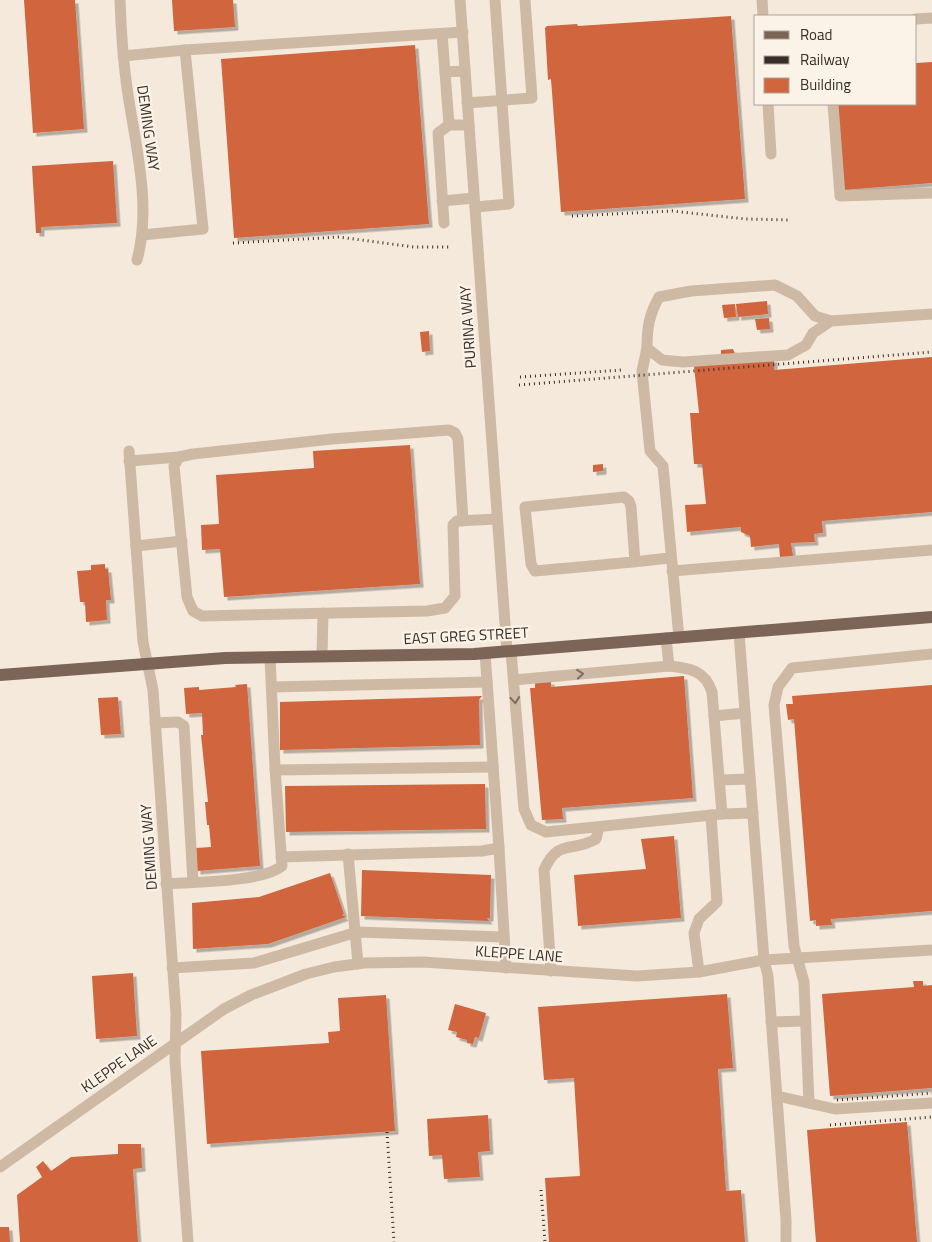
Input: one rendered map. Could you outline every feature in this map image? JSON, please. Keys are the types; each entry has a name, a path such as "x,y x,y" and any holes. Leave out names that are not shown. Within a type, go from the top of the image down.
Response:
{"main road":[{"name":"EAST GREG STREET","path":"0,675 270,657 485,653 932,617"}],"street":[{"name":"DEMING WAY","path":"120,0 123,56 140,174 142,235 137,260"},
{"name":"PURINA WAY","path":"460,0 497,519 509,651 514,680 524,809 531,825 546,832 599,827"},
{"path":"442,201 509,204 496,0"},
{"path":"467,103 532,98 525,0"},
{"path":"762,0 763,15"},
{"path":"917,19 932,18"},
{"path":"123,56 186,50 463,32"},
{"path":"442,34 449,125"},
{"path":"142,235 203,229 186,50"},
{"path":"445,72 465,71"},
{"path":"768,105 771,154"},
{"path":"833,105 840,196 932,193"},
{"path":"444,222 438,133 449,125 469,124"},
{"path":"669,666 672,638 672,572 662,466 650,451 642,371 647,348 647,324 650,313 659,297 691,291 775,285 797,296 815,316 831,321 932,314"},
{"path":"647,348 662,360 683,362 788,355 806,345 813,333 831,321"},
{"path":"463,521 458,439 455,433 449,430 332,438 179,456 174,466 187,597 193,610 199,615 427,611 445,608 455,596 453,525 458,521 463,521 497,519"},
{"name":"DEMING WAY","path":"179,456 129,456 143,642 148,664 155,724 188,1242"},
{"path":"635,562 632,507 629,501 624,498 526,507 530,564 536,571 635,562 670,558"},
{"path":"136,546 182,541"},
{"path":"672,572 932,550"},
{"path":"322,656 323,613"},
{"path":"739,633 764,960 768,976 772,1022 786,1242"},
{"path":"485,653 506,968"},
{"path":"809,1102 804,982 796,958 776,734 774,705 778,687 792,668 932,654"},
{"path":"166,884 257,876 275,872 282,866 270,657"},
{"path":"514,680 669,666 691,668 702,674 710,683 720,780 716,815 717,902 698,919 694,933 699,972"},
{"path":"272,687 487,682"},
{"path":"714,716 745,713"},
{"path":"155,724 178,722 184,726 193,882"},
{"path":"275,770 493,767"},
{"path":"720,780 750,779"},
{"path":"551,971 544,870 549,858 558,850 589,844 596,839 599,827 753,813"},
{"path":"281,857 482,851 499,848"},
{"path":"348,854 358,964"},
{"path":"172,968 254,963 356,932 504,937"},
{"name":"KLEPPE LANE","path":"0,1168 224,1009 251,995 306,974 358,964 423,962 637,976 699,972 764,960 932,950"},
{"path":"772,1022 805,1021"},
{"path":"777,1096 835,1109 932,1103"}],"building":[{"path":"24,0 75,0 84,129 33,133"},
{"path":"172,0 233,0 235,27 174,31"},
{"path":"731,16 745,199 561,212 551,79 548,80 545,28 547,26 577,24 578,26"},
{"path":"415,45 429,224 234,238 221,59"},
{"path":"932,62 932,183 843,190 837,105 917,105 917,63"},
{"path":"113,161 117,223 41,227 41,233 36,233 32,166"},
{"path":"767,301 768,314 738,317 736,304"},
{"path":"735,304 736,317 724,318 722,305"},
{"path":"769,318 770,329 757,330 755,319"},
{"path":"429,331 430,351 422,352 420,332"},
{"path":"733,349 735,354 774,359 774,370 932,357 932,512 822,521 823,533 814,534 815,542 791,543 793,556 780,558 779,544 751,547 750,536 741,532 741,527 687,532 685,505 706,504 702,464 694,464 690,413 699,413 694,366 721,355 721,350"},
{"path":"410,445 420,584 224,597 220,549 202,550 201,525 219,524 216,475 314,468 313,451"},
{"path":"603,464 603,471 593,472 593,465"},
{"path":"105,564 105,569 108,569 111,600 106,600 107,620 86,622 85,602 80,602 77,571 91,570 91,565"},
{"path":"684,676 693,798 562,808 563,819 542,820 530,688 535,688 535,682 551,681 551,687"},
{"path":"247,684 260,866 197,871 196,848 211,847 205,802 208,802 201,735 203,735 202,713 186,714 184,688 199,687 199,690 236,687 235,685"},
{"path":"932,685 932,911 831,919 832,925 816,926 816,920 810,921 794,719 788,720 786,704 793,704 792,696"},
{"path":"482,696 479,700 480,745 280,750 280,702"},
{"path":"118,697 121,734 101,735 98,698"},
{"path":"485,784 486,829 286,832 285,786"},
{"path":"674,836 681,918 578,926 574,875 646,869 641,839"},
{"path":"362,870 491,875 490,918 487,918 489,921 361,916"},
{"path":"330,873 344,914 342,915 346,917 268,944 193,949 192,903 259,897"},
{"path":"133,973 137,1036 96,1039 92,976"},
{"path":"913,981 923,981 923,986 932,985 932,1088 830,1096 822,994 914,987"},
{"path":"727,994 733,1068 718,1069 726,1191 741,1190 745,1242 549,1242 545,1178 580,1176 574,1078 544,1080 538,1007"},
{"path":"386,995 395,1131 207,1144 201,1051 329,1043 328,1032 340,1031 338,998"},
{"path":"455,1004 486,1013 479,1038 475,1037 473,1044 456,1037 457,1032 448,1030"},
{"path":"488,1115 490,1151 478,1152 480,1177 444,1179 442,1155 429,1156 427,1119"},
{"path":"907,1122 917,1242 816,1242 807,1130"},
{"path":"118,1144 141,1144 142,1168 133,1169 138,1242 20,1242 17,1195 42,1177 36,1167 43,1161 51,1171 71,1157 118,1154"},
{"path":"0,1227 9,1227 10,1242 0,1242"}],"railway":[{"path":"572,216 672,211 746,219 791,220"},
{"path":"233,243 339,237 414,247 450,247"},
{"path":"519,385 932,352"},
{"path":"520,377 622,370"},
{"path":"837,1100 932,1093"},
{"path":"830,1125 932,1117"},
{"path":"387,1132 394,1242"},
{"path":"541,1190 545,1242"}]}
